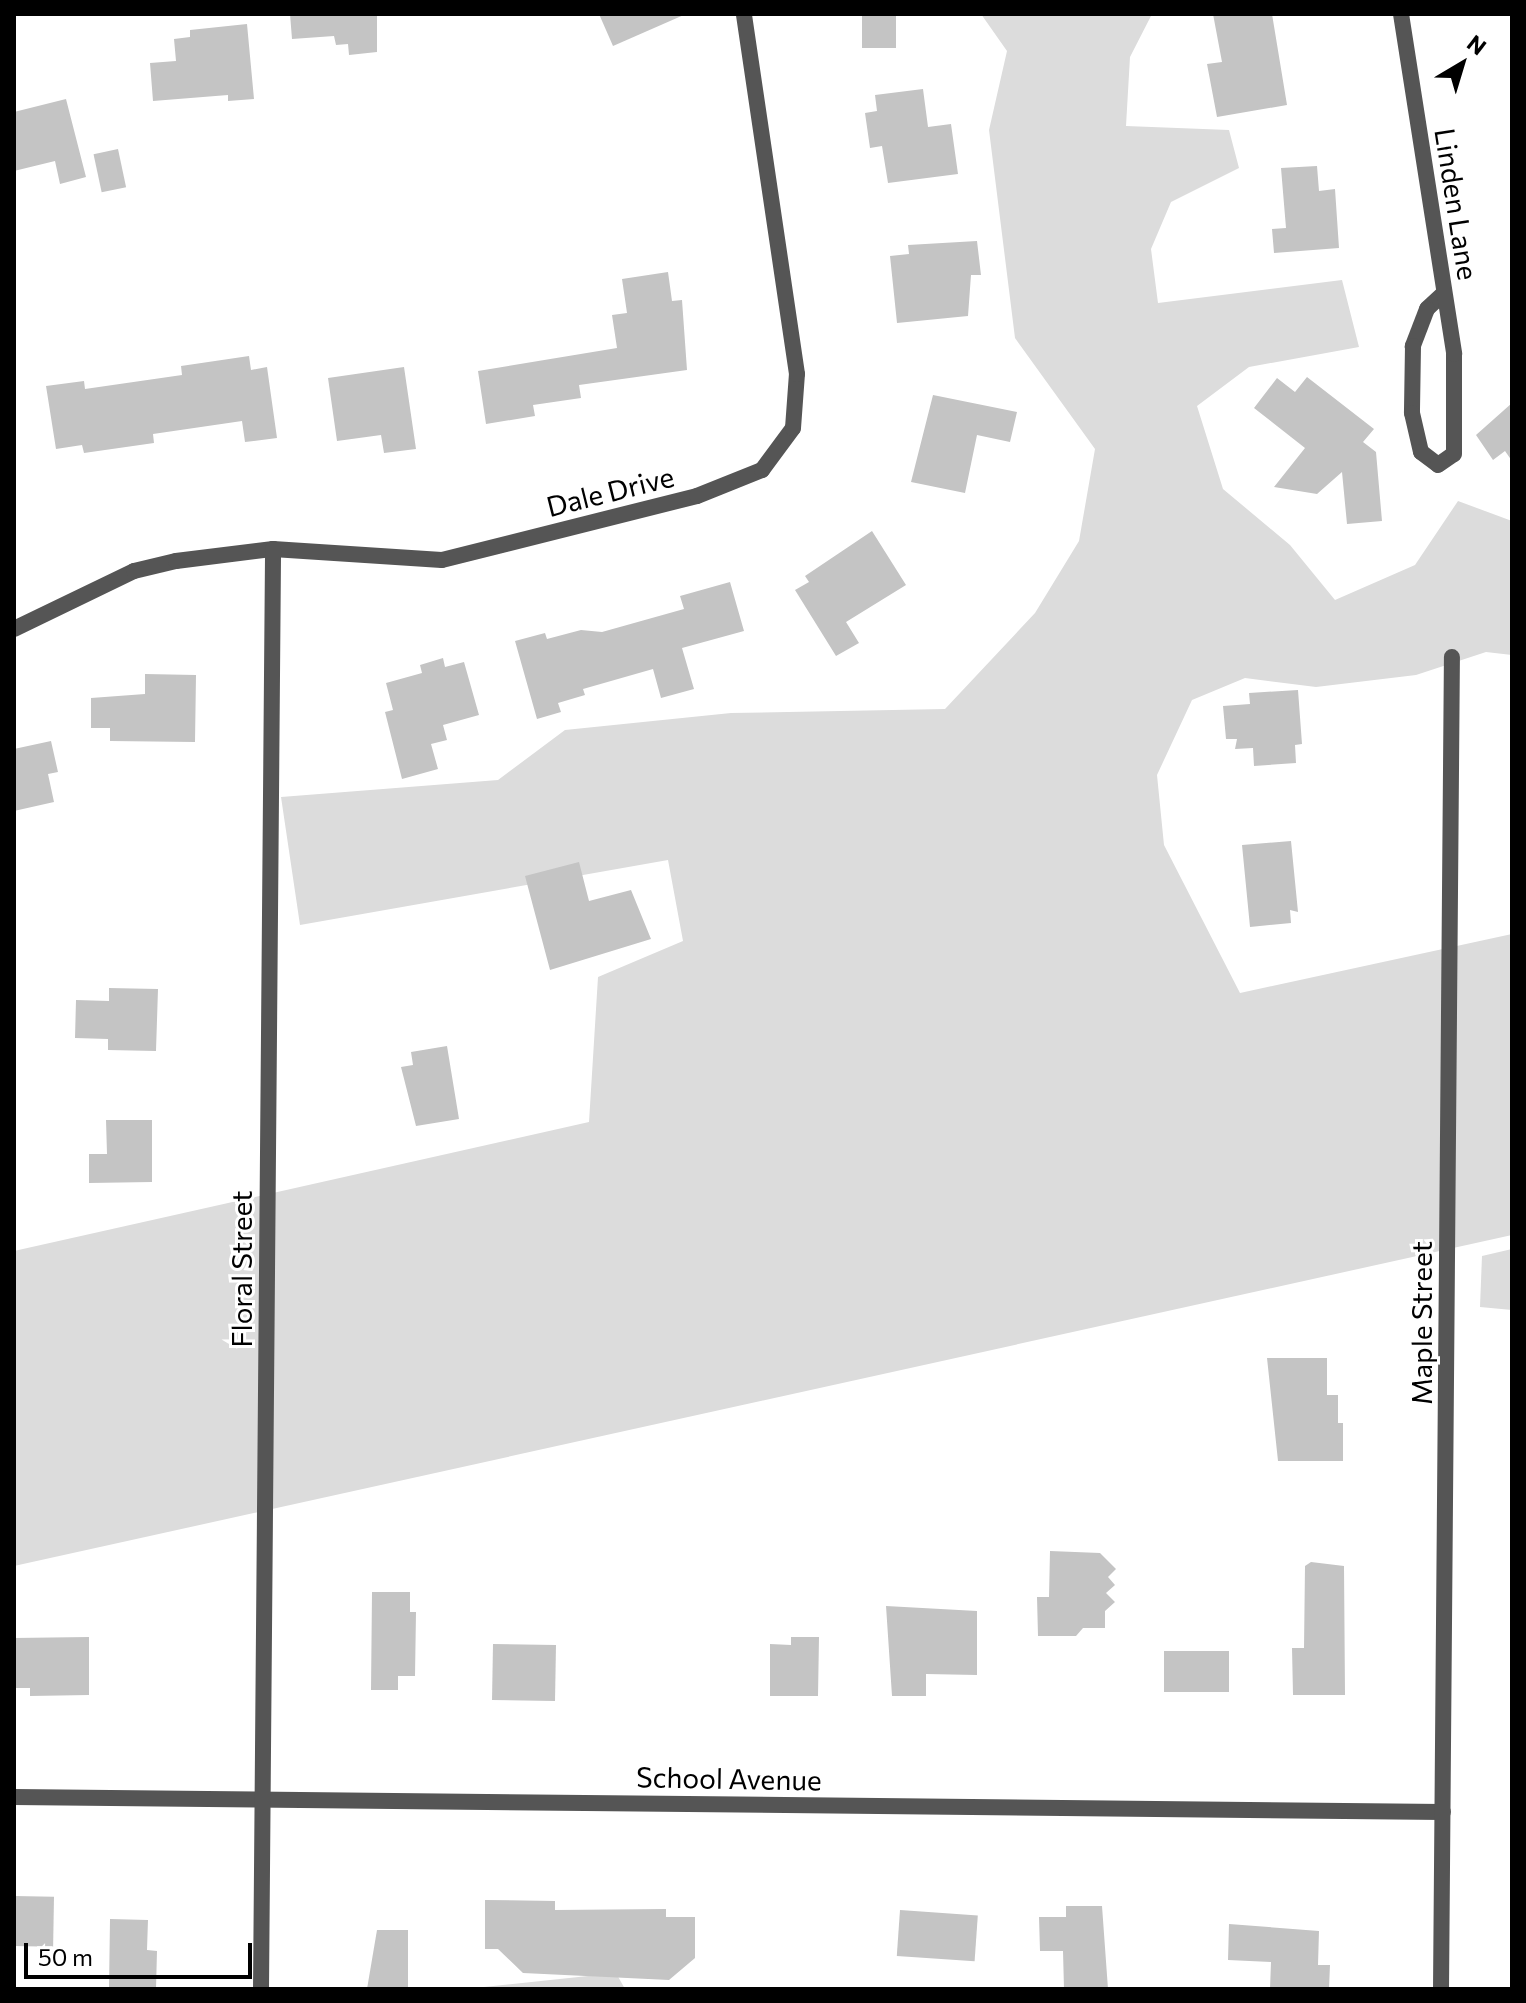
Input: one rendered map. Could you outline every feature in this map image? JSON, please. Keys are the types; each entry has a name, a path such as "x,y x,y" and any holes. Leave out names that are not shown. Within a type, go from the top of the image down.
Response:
{"street":[{"name":"Dale Drive","path":"14,629 134,571 273,549 442,560 697,496 762,470 777,455 798,409 797,374 744,14"},
{"name":"Linden Lane","path":"1401,14 1454,354 1454,454 1438,465 1421,452 1412,413 1413,346 1427,309 1444,293"},
{"name":"Floral Street","path":"261,1989 273,549"},
{"name":"Maple Street","path":"1441,1989 1452,657"},
{"name":"School Avenue","path":"14,1797 1443,1812"}],"shaded area":[{"path":"981,14 1152,14 1130,57 1126,126 1229,130 1239,168 1171,202 1151,249 1158,303 1342,280 1359,347 1249,367 1197,406 1223,489 1290,545 1335,600 1415,565 1458,501 1512,521 1512,655 1486,652 1416,675 1316,687 1245,678 1192,700 1157,775 1164,845 1240,993 1512,934 1512,1235 14,1566 14,1251 589,1122 598,977 683,941 668,860 300,925 281,797 498,780 565,730 731,713 945,709 1035,613 1079,541 1095,449 1015,338 989,130 1007,51"},
{"path":"1512,1249 1512,1310 1480,1307 1482,1256"},
{"path":"616,1973 625,1989 465,1989"}],"building":[{"path":"290,14 377,14 377,52 349,55 348,44 336,45 334,36 292,39"},
{"path":"599,14 686,14 613,46"},
{"path":"862,14 896,14 896,48 862,48"},
{"path":"1213,14 1272,14 1287,105 1217,117 1207,64 1222,62"},
{"path":"247,24 254,99 228,101 228,95 153,101 150,63 176,61 174,39 190,37 190,30"},
{"path":"923,89 928,127 951,124 958,174 888,183 882,146 870,148 865,113 877,111 875,95"},
{"path":"66,99 86,177 60,184 55,161 14,171 14,112"},
{"path":"118,149 126,187 102,192 94,154"},
{"path":"1317,166 1319,191 1335,189 1339,248 1274,253 1272,229 1286,228 1281,168"},
{"path":"977,241 981,275 971,275 968,316 897,323 890,256 909,254 908,245"},
{"path":"668,272 672,301 682,300 687,370 579,385 581,398 533,405 535,416 486,424 478,371 617,348 612,315 627,313 622,279"},
{"path":"249,356 251,370 267,367 277,438 245,442 242,421 153,434 154,443 84,453 82,445 56,449 46,386 84,381 85,389 182,375 181,366"},
{"path":"404,367 416,449 384,453 381,435 337,441 328,378"},
{"path":"1307,377 1374,429 1363,442 1376,452 1382,521 1347,524 1342,472 1317,494 1274,487 1305,448 1254,408 1277,378 1295,392"},
{"path":"933,395 1017,412 1010,442 977,435 965,493 911,482"},
{"path":"1512,403 1512,461 1505,451 1493,460 1476,435"},
{"path":"872,531 906,585 846,622 859,643 836,656 795,590 809,582 805,576"},
{"path":"730,582 744,631 682,648 694,689 661,698 653,669 583,689 585,695 558,703 561,712 537,719 515,641 545,633 547,639 581,630 602,632 684,609 680,596"},
{"path":"443,658 445,667 464,662 479,715 443,725 447,740 431,744 438,769 402,779 385,712 393,710 386,683 422,673 420,665"},
{"path":"145,674 196,675 195,742 110,741 110,728 91,728 91,698 145,694"},
{"path":"1298,690 1302,744 1295,745 1296,763 1254,766 1253,748 1235,749 1237,739 1226,739 1223,706 1250,704 1249,693"},
{"path":"51,741 58,772 48,774 54,802 14,811 14,749"},
{"path":"1291,841 1298,912 1290,910 1291,923 1250,927 1242,845"},
{"path":"579,862 589,901 631,890 651,939 550,970 525,876"},
{"path":"109,988 158,989 156,1051 108,1050 108,1039 75,1038 76,1000 109,1001"},
{"path":"447,1046 459,1119 416,1126 401,1067 413,1065 411,1052"},
{"path":"106,1120 152,1120 152,1182 89,1183 89,1154 107,1154"},
{"path":"1267,1358 1327,1358 1327,1395 1338,1395 1338,1423 1343,1423 1343,1461 1278,1461"},
{"path":"1050,1551 1100,1553 1116,1569 1108,1577 1115,1585 1106,1593 1115,1602 1105,1611 1105,1628 1083,1628 1076,1636 1038,1636 1037,1597 1049,1597"},
{"path":"1311,1562 1344,1566 1345,1695 1293,1695 1292,1648 1304,1648 1305,1566"},
{"path":"372,1592 410,1592 410,1612 416,1612 415,1676 398,1676 398,1690 371,1690"},
{"path":"886,1606 977,1611 977,1675 926,1674 926,1696 892,1696"},
{"path":"89,1637 89,1695 30,1696 30,1688 14,1688 14,1638"},
{"path":"791,1637 819,1637 818,1696 770,1696 770,1644 791,1645"},
{"path":"493,1644 556,1645 555,1701 492,1700"},
{"path":"1164,1651 1229,1651 1229,1692 1164,1692"},
{"path":"14,1896 54,1897 53,1947 14,1946"},
{"path":"485,1900 555,1901 555,1910 666,1909 666,1917 695,1917 695,1958 669,1980 523,1973 498,1949 485,1949"},
{"path":"1066,1906 1102,1906 1108,1989 1064,1989 1063,1951 1040,1951 1039,1917 1066,1917"},
{"path":"900,1910 978,1915 975,1961 897,1956"},
{"path":"110,1919 148,1920 147,1950 157,1951 156,1989 109,1989"},
{"path":"1229,1924 1319,1931 1318,1965 1330,1965 1329,1989 1270,1989 1271,1962 1228,1960"},
{"path":"377,1930 408,1930 408,1989 367,1989"}]}
